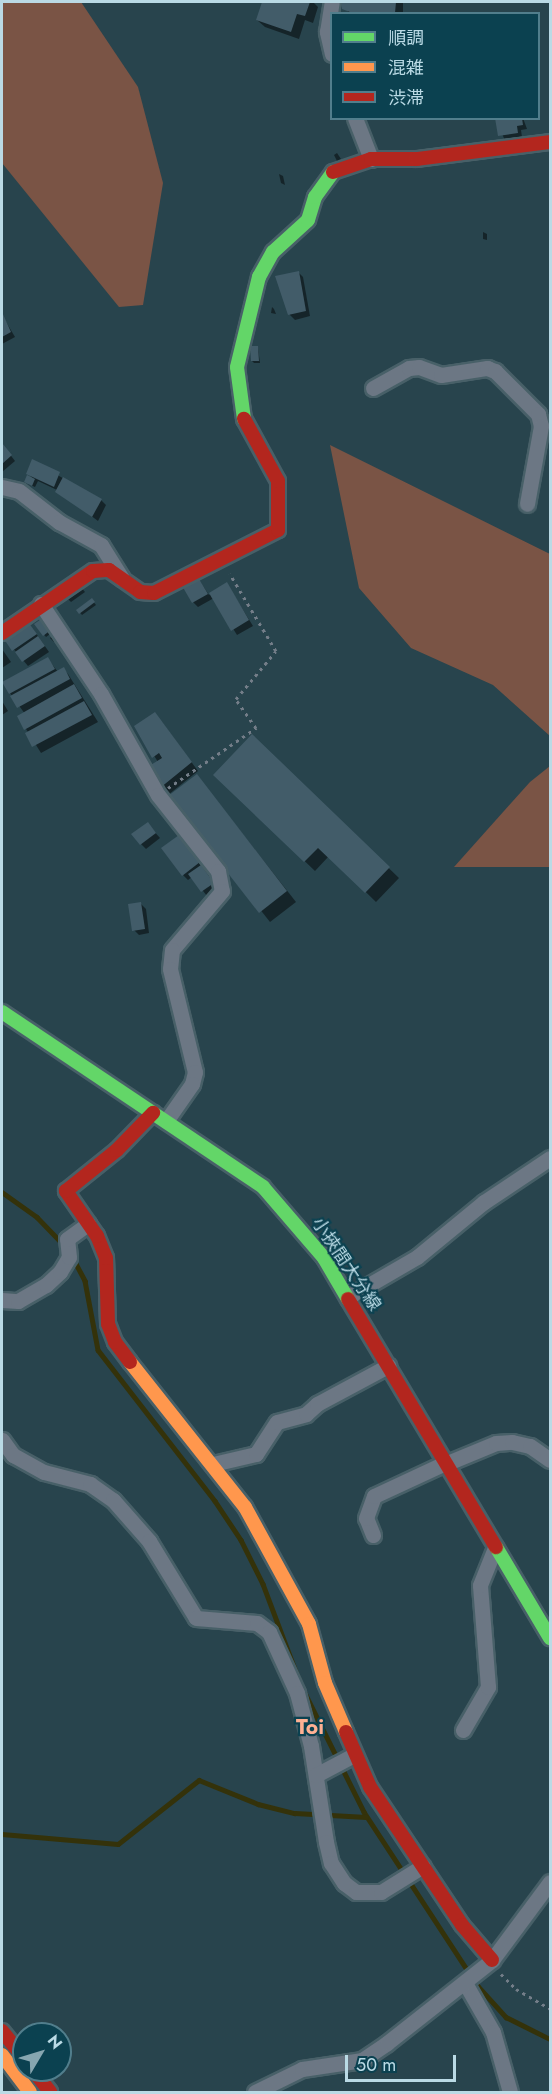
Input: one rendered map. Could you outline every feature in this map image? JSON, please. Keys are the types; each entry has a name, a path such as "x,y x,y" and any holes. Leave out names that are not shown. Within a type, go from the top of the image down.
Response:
{"street":[{"path":"330,14 327,32 330,45"},
{"path":"356,120 371,159"},
{"path":"2,633 41,604 93,571 109,570 140,592 154,593 220,557 257,543 278,530 281,508 278,481 244,422 237,367 249,308 260,276 273,252 308,220 324,180 333,172 371,159 417,159 550,142"},
{"path":"373,388 409,368 418,367 441,375 487,368 495,371 538,414 545,433 527,504"},
{"path":"2,487 19,491 59,522 101,545 123,580"},
{"path":"41,604 91,677 158,795 218,871 222,891 172,951 170,969 195,1072 192,1084 160,1117 70,1184 66,1191 88,1224 106,1258 108,1324 115,1341 213,1464 261,1533 309,1624 324,1683 352,1756 370,1787 462,1925 491,1961"},
{"name":"小挾間大分線","path":"2,1012 263,1187 318,1250 348,1297 550,1638"},
{"path":"348,1297 417,1257 484,1202 550,1158"},
{"path":"2,1300 18,1301 46,1285 60,1272 69,1257 67,1239 88,1224"},
{"path":"213,1464 256,1454 277,1422 306,1414 317,1404 388,1366"},
{"path":"2,1440 13,1455 44,1472 90,1484 113,1500 149,1541 196,1618 257,1623 269,1632 297,1693 316,1775 331,1863 344,1883 366,1893 381,1892 403,1881 423,1866"},
{"path":"372,1535 366,1518 374,1496 445,1464 496,1443 512,1442 530,1446 550,1460"},
{"path":"463,1730 488,1687 480,1586 495,1548"},
{"path":"316,1775 352,1756"},
{"path":"255,2092 302,2068 362,2060 491,1961 550,1882"},
{"path":"465,1983 493,2032 510,2092"},
{"path":"2,2031 12,2043"},
{"path":"2,2055 30,2092"}],"path":[{"path":"158,795 256,728 236,699 276,651 220,557"},
{"path":"491,1961 516,1989 550,2009"}],"shaded area":[{"path":"2,2 81,2 138,87 163,183 143,305 119,307 2,163"},
{"path":"330,445 550,554 550,736 493,685 411,648 359,588"},
{"path":"550,766 550,867 454,867 530,782"}],"building":[{"path":"262,2 310,2 305,16 297,14 291,32 256,20"},
{"path":"342,2 396,2 395,12 350,12 342,9"},
{"path":"495,120 522,120 523,125 517,126 518,133 498,136"},
{"path":"299,271 306,311 288,315 275,276"},
{"path":"2,312 11,332 2,337"},
{"path":"250,346 258,346 259,361 251,361"},
{"path":"2,443 12,455 2,464"},
{"path":"32,459 60,472 54,487 26,474"},
{"path":"27,475 35,479 32,486 24,482"},
{"path":"63,477 102,499 92,517 55,492"},
{"path":"199,579 208,594 192,603 181,584"},
{"path":"227,582 249,620 231,631 209,593"},
{"path":"92,598 95,602 79,614 76,610"},
{"path":"44,617 52,629 43,636 34,624"},
{"path":"28,622 37,634 12,651 4,639"},
{"path":"38,636 45,646 22,662 15,652"},
{"path":"48,657 55,669 9,694 2,682"},
{"path":"64,667 70,679 17,708 10,696"},
{"path":"74,684 82,698 24,730 17,716"},
{"path":"84,701 92,715 32,747 25,733"},
{"path":"155,712 192,762 160,788 146,768 162,758 159,753 152,758 134,726"},
{"path":"252,734 390,867 365,893 318,848 304,862 213,775"},
{"path":"197,774 287,891 259,913 168,796"},
{"path":"148,822 156,833 140,845 131,834"},
{"path":"179,835 200,862 182,876 161,848"},
{"path":"201,865 214,883 201,892 188,874"},
{"path":"141,902 145,929 132,931 128,904"}],"waterway":[{"path":"2,1192 37,1217 63,1244"},
{"path":"73,1258 85,1281 98,1350 215,1501 241,1540 263,1584 299,1680"},
{"path":"304,1691 364,1812 478,1986 506,2017 550,2039"},
{"path":"2,1834 118,1844 199,1780 258,1804 295,1813 366,1817"}],"traffic: fast":[{"path":"244,419 237,367 259,277 273,252 308,220 315,197 333,172"},
{"path":"2,1012 263,1187 324,1258 348,1299"},
{"path":"496,1547 550,1638"}],"traffic: slow":[{"path":"130,1362 245,1507 309,1624 325,1683 346,1732"},
{"path":"2,2055 30,2092"}],"traffic: jam":[{"path":"333,172 371,159 417,159 550,142"},
{"path":"2,633 93,571 109,570 140,592 154,593 278,530 278,481 244,419"},
{"path":"130,1362 115,1342 108,1324 106,1258 97,1236 66,1191 117,1150 153,1113"},
{"path":"348,1299 496,1547"},
{"path":"346,1732 370,1787 462,1925 492,1960"},
{"path":"2,2031 12,2043"},
{"path":"42,2082 50,2092"}],"district":[{"name":"Toi","path":"310,1727"}]}
